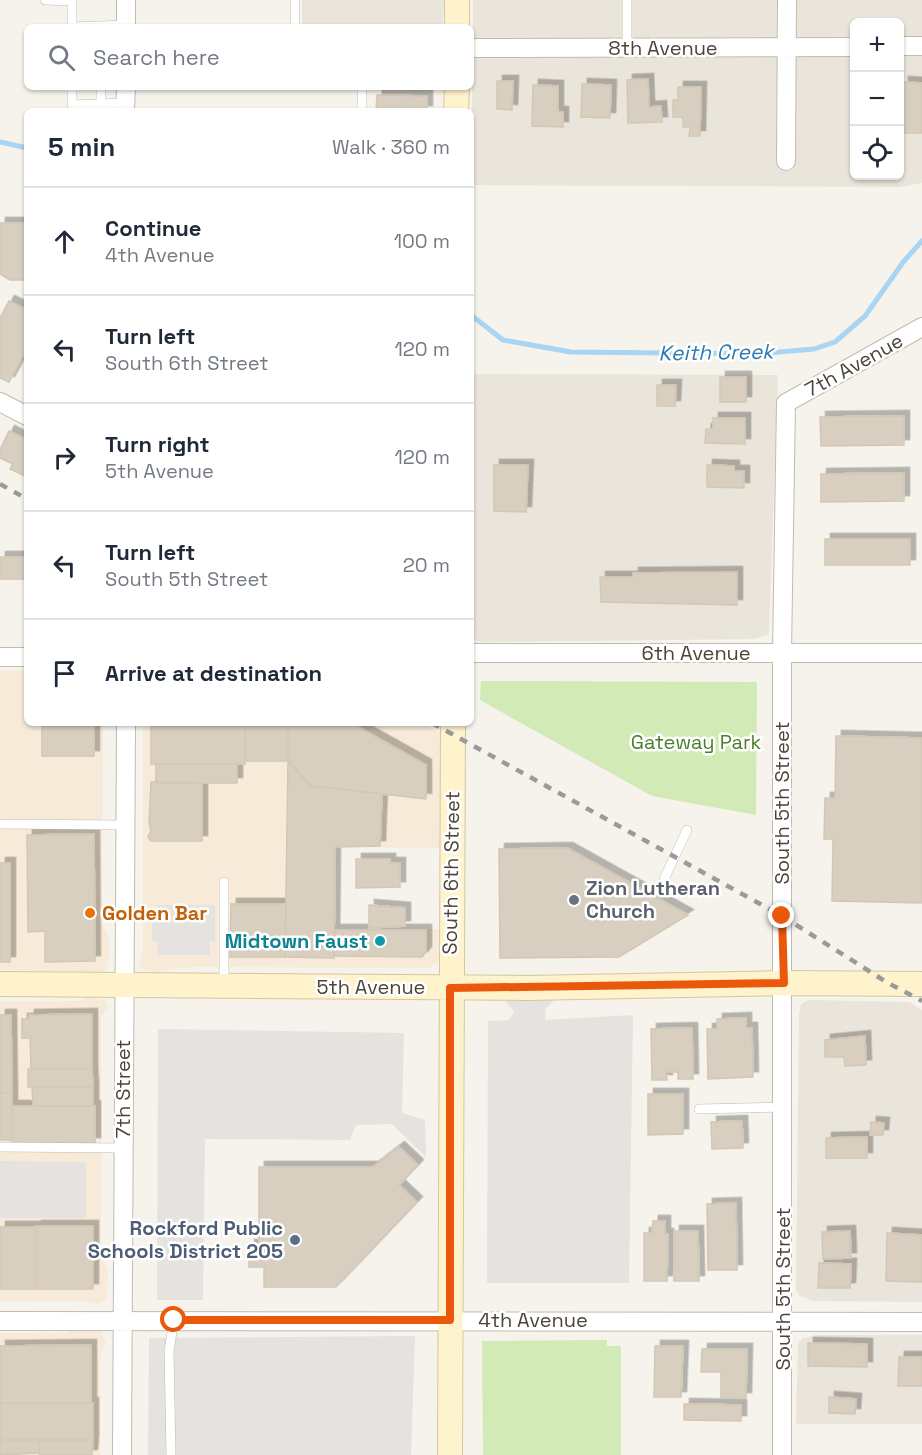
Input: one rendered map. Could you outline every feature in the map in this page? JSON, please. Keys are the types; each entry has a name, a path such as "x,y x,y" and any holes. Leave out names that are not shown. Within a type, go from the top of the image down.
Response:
{"main road":[{"path":"457,0 457,24"},
{"path":"456,108 457,90"},
{"name":"South 6th Street","path":"450,1455 450,988 453,726"},
{"name":"5th Avenue","path":"0,984 450,988 784,983 922,984"}],"street":[{"path":"126,0 126,24"},
{"path":"786,161 787,0"},
{"path":"904,46 922,46"},
{"name":"8th Avenue","path":"474,48 850,47"},
{"name":"7th Avenue","path":"786,403 922,327"},
{"path":"0,402 24,414"},
{"name":"South 5th Street","path":"782,1455 784,983 782,653 786,403"},
{"name":"6th Avenue","path":"474,653 922,653"},
{"path":"0,657 24,657"},
{"name":"7th Street","path":"122,1455 126,726"},
{"name":"4th Avenue","path":"0,1321 922,1322"}],"lane":[{"path":"45,0 72,1 72,24"},
{"path":"295,0 295,24"},
{"path":"627,0 627,48"},
{"path":"72,90 72,105 125,100"},
{"path":"101,90 101,104"},
{"path":"362,90 362,108"},
{"path":"0,824 124,825"},
{"path":"664,879 687,830"},
{"path":"224,882 224,987"},
{"path":"699,1109 784,1107"},
{"path":"0,1147 123,1148"},
{"path":"171,1455 169,1351 174,1320"}],"shaded area":[{"path":"302,0 444,0 443,24 302,24"},
{"path":"473,0 922,0 922,183 900,187 474,185"},
{"path":"474,374 778,375 769,634 755,639 480,642 474,639"},
{"path":"24,670 24,726 103,726 102,922 109,939 109,953 107,969 101,972 0,970 0,671"},
{"path":"143,726 427,726 442,734 440,848 335,847 335,929 441,929 439,961 429,968 201,967 175,968 155,973 142,969 139,963 143,948"},
{"path":"157,905 215,905 215,942 210,941 210,955 157,955 158,943 152,940 152,920 157,917"},
{"path":"89,997 105,1000 109,1008 101,1016 101,1255 108,1269 107,1300 96,1304 84,1301 0,1301 0,1001 79,1001"},
{"path":"504,999 554,1000 546,1008 545,1020 633,1015 629,1283 487,1283 488,1021 509,1020 514,1012"},
{"path":"809,1000 909,1002 922,1010 922,1302 813,1301 800,1296 796,1290 799,1014 801,1004"},
{"path":"158,1029 404,1033 402,1113 425,1120 426,1157 392,1124 356,1125 350,1140 205,1139 203,1300 157,1300"},
{"path":"0,1161 86,1162 86,1218 0,1218"},
{"path":"100,1329 106,1342 100,1356 100,1455 0,1455 0,1333 65,1333 72,1330"},
{"path":"815,1335 922,1335 922,1424 796,1424 798,1344 801,1339"},
{"path":"415,1336 411,1455 148,1455 149,1338"}],"green space":[{"name":"Gateway Park","path":"481,681 757,682 756,815 652,796 480,700"},
{"path":"607,1340 607,1346 621,1346 621,1455 483,1455 482,1341"}],"building":[{"path":"648,79 649,107 661,106 662,122 628,123 627,80"},
{"path":"497,81 513,81 512,110 497,109"},
{"path":"904,82 922,83 922,133 904,133"},
{"path":"582,84 611,85 610,118 581,117"},
{"path":"533,85 558,86 558,112 563,112 563,127 532,126"},
{"path":"678,87 701,87 700,136 689,136 690,127 683,127 683,117 673,117 673,100 678,100"},
{"path":"377,95 427,96 427,108 376,108"},
{"path":"0,223 24,223 24,280 10,280 0,274"},
{"path":"9,301 24,308 24,354 9,382 0,378 0,318"},
{"path":"720,377 746,377 746,402 720,402"},
{"path":"657,385 676,385 675,406 657,406"},
{"path":"904,416 904,445 821,446 820,417"},
{"path":"713,418 745,418 745,444 705,443 706,429 713,429"},
{"path":"9,431 24,438 24,476 10,469 13,464 0,458 0,450"},
{"path":"494,465 528,465 526,512 494,511"},
{"path":"707,465 734,466 734,471 744,471 744,488 707,487"},
{"path":"904,473 904,501 821,502 821,474"},
{"path":"825,539 910,539 910,565 825,565"},
{"path":"0,557 24,557 24,579 0,579"},
{"path":"737,572 737,605 601,602 600,577 633,577 633,573"},
{"path":"42,726 94,726 94,756 42,756"},
{"path":"151,726 245,726 245,764 151,764"},
{"path":"245,726 288,726 288,761 245,761"},
{"path":"288,726 356,726 426,765 426,799 311,786 288,761"},
{"path":"836,736 922,738 922,903 832,901 833,839 824,839 825,798 835,798"},
{"path":"288,761 311,786 382,794 380,846 335,847 334,958 285,957"},
{"path":"156,764 237,764 237,783 156,783"},
{"path":"151,782 202,783 202,841 151,841 148,837 151,830 149,823"},
{"path":"94,834 95,961 45,962 45,931 28,932 27,835"},
{"path":"567,848 688,915 619,957 500,958 499,849"},
{"path":"356,859 390,859 390,863 400,863 400,887 356,888"},
{"path":"0,863 10,863 10,962 0,962"},
{"path":"231,904 286,904 285,957 230,957"},
{"path":"369,905 405,908 405,926 369,928"},
{"name":"Midtown Faust","path":"335,930 426,930 426,952 422,957 334,956"},
{"path":"92,1014 92,1069 31,1069 30,1038 22,1038 22,1019 29,1019 29,1015"},
{"path":"0,1015 11,1015 12,1093 0,1093"},
{"path":"746,1018 746,1028 752,1028 753,1077 708,1079 707,1029 717,1029 717,1019"},
{"path":"692,1028 693,1079 678,1079 678,1072 666,1072 667,1080 652,1080 651,1029"},
{"path":"865,1036 866,1065 845,1066 844,1057 825,1057 825,1040"},
{"path":"28,1069 92,1069 93,1087 28,1087"},
{"path":"32,1087 93,1087 93,1106 33,1106"},
{"path":"0,1093 12,1093 12,1140 0,1140"},
{"path":"648,1094 683,1094 683,1134 648,1135"},
{"path":"12,1106 95,1106 95,1143 12,1143"},
{"path":"742,1121 743,1148 712,1149 711,1122"},
{"path":"871,1122 884,1123 883,1135 870,1135"},
{"path":"867,1137 867,1158 826,1158 826,1138"},
{"path":"399,1147 418,1165 399,1185 417,1202 336,1287 264,1287 264,1267 249,1267 249,1245 259,1245 259,1167 373,1167"},
{"path":"736,1203 737,1270 708,1270 707,1204"},
{"path":"653,1221 665,1221 665,1234 668,1234 667,1281 644,1281 644,1233 652,1233"},
{"path":"36,1226 93,1226 93,1289 36,1289"},
{"path":"0,1227 36,1227 36,1289 0,1289"},
{"path":"674,1231 698,1231 699,1281 674,1281"},
{"path":"850,1231 851,1258 823,1259 822,1232"},
{"path":"887,1233 922,1235 922,1282 886,1281"},
{"path":"819,1263 851,1264 850,1288 818,1288"},
{"path":"808,1343 867,1344 867,1367 808,1366"},
{"path":"91,1345 91,1403 0,1403 0,1346"},
{"path":"655,1346 683,1346 681,1397 654,1397"},
{"path":"702,1349 747,1349 746,1398 721,1398 721,1372 701,1372"},
{"path":"899,1357 922,1357 922,1386 898,1386"},
{"path":"829,1397 856,1399 855,1414 829,1413"},
{"path":"0,1403 93,1403 93,1440 0,1440"},
{"path":"684,1404 741,1405 741,1421 684,1420"},
{"path":"0,1440 39,1440 39,1453 0,1455"},
{"path":"39,1440 93,1440 92,1455 39,1455"}],"waterway":[{"name":"Keith Creek","path":"0,142 24,147"},
{"name":"Keith Creek","path":"474,317 503,340 571,352 757,354 814,349 835,342 865,316 904,261 922,241"}],"railway":[{"path":"0,484 24,497"},
{"path":"437,726 782,916 888,983 922,1001"}],"place":[{"name":"Zion Lutheran Church","path":"574,900"},
{"name":"Golden Bar","path":"90,913"},
{"name":"Midtown Faust","path":"380,941"},
{"name":"Rockford Public Schools District 205","path":"295,1240"}],"route":[{"path":"174,1320 450,1320 450,988 784,983 782,916"}]}
